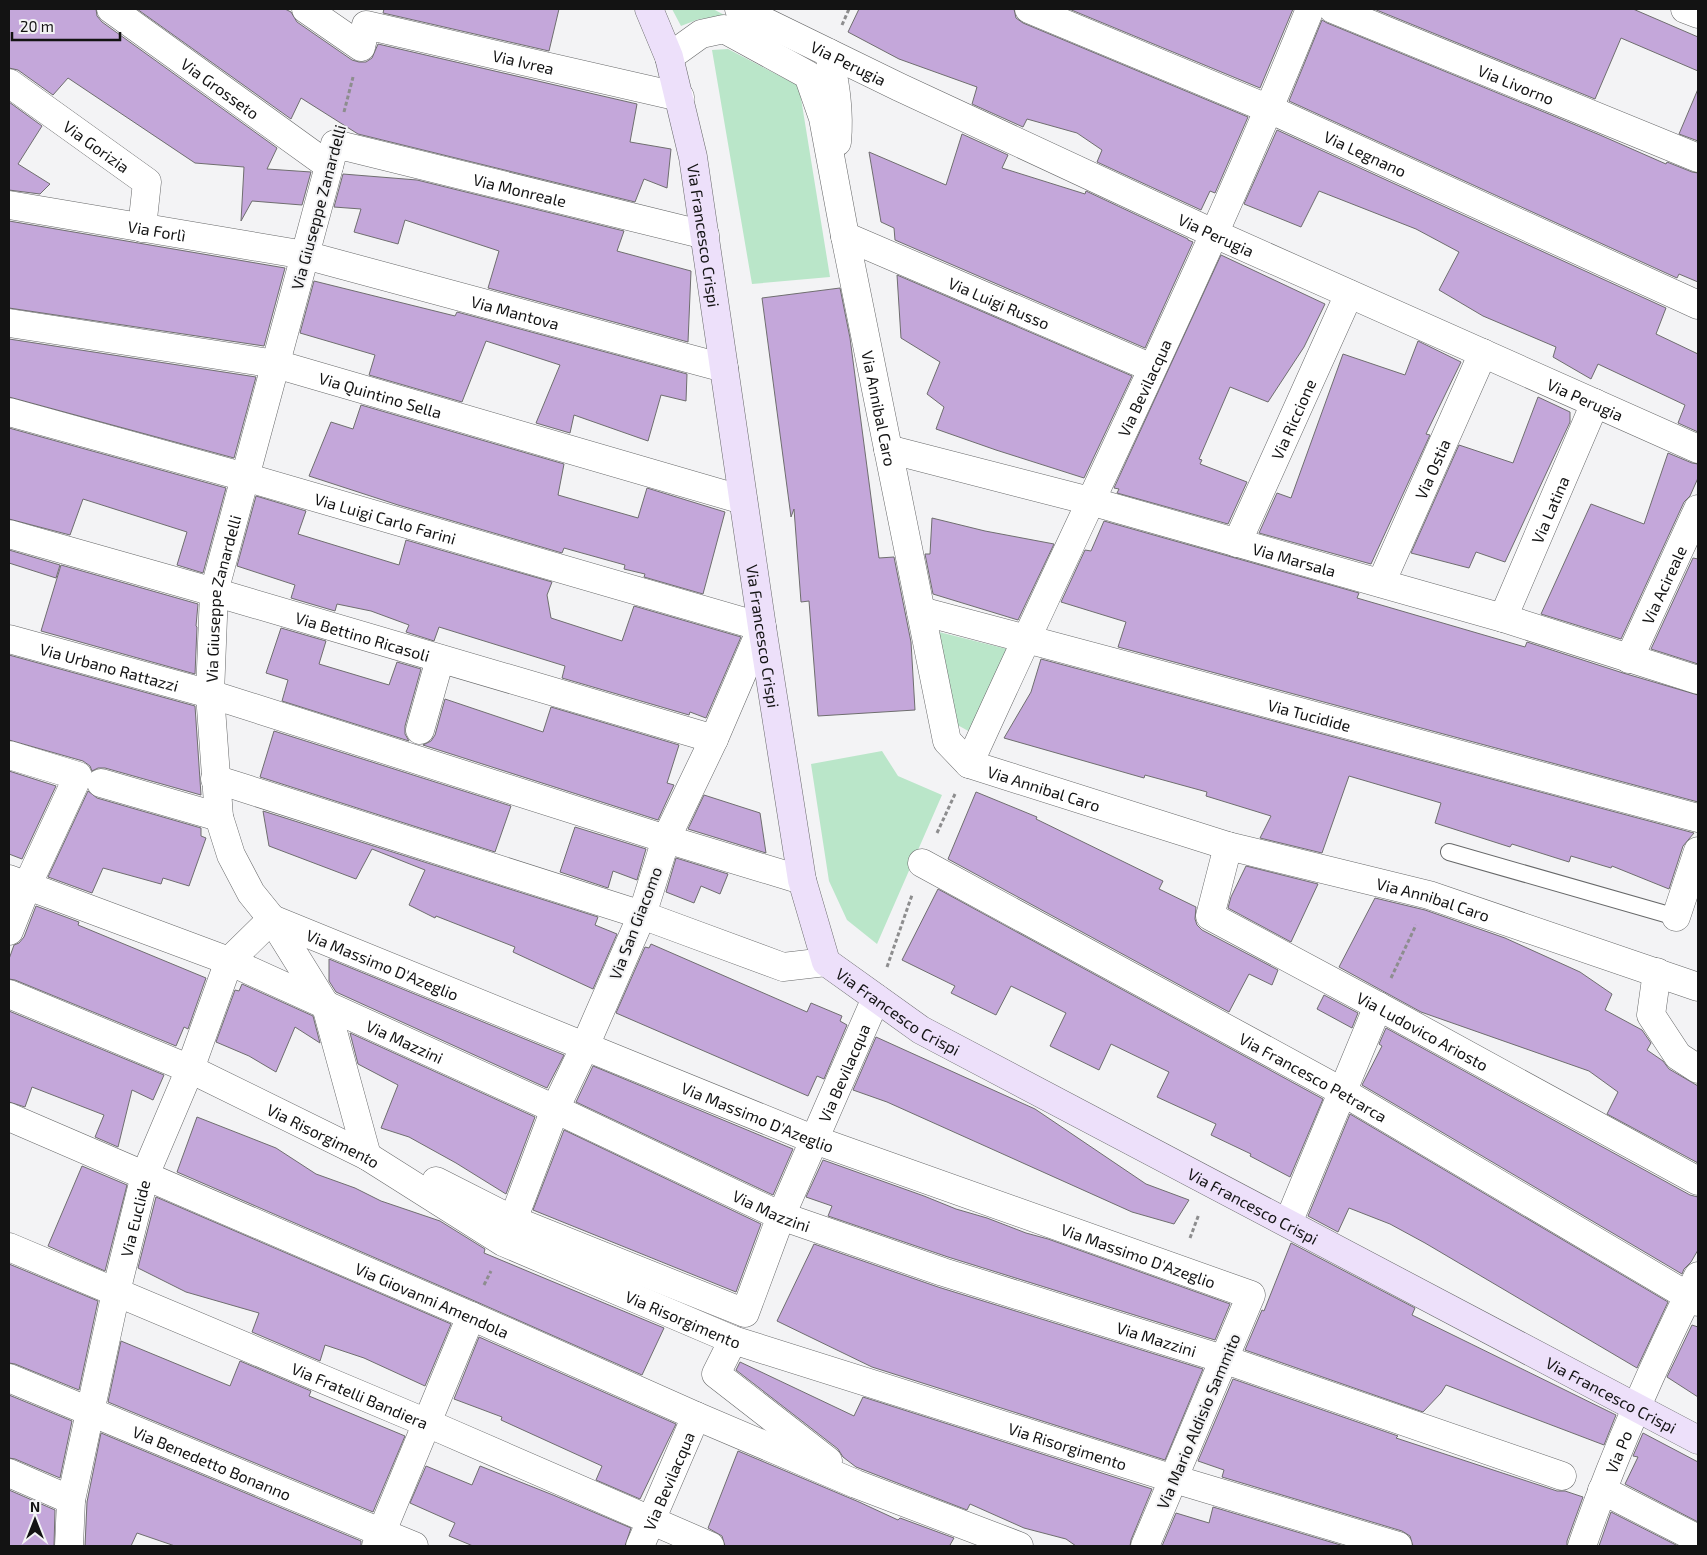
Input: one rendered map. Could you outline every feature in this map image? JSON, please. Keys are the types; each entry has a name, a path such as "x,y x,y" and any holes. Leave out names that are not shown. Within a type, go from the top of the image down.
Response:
{"street":[{"name":"Via Grosseto","path":"111,9 332,155"},
{"name":"Via Ivrea","path":"306,9 364,36 680,97"},
{"name":"Via Francesco Crispi","path":"649,9 669,57 694,157 762,628 802,880 826,962 921,1030 1698,1440"},
{"name":"Via Perugia","path":"739,9 899,87 1215,234 1698,449"},
{"name":"Via Legnano","path":"1030,9 1270,109 1698,304"},
{"name":"Via Bevilacqua","path":"969,764 1025,639 1215,234 1270,109 1310,9"},
{"name":"Via Livorno","path":"1333,9 1698,158"},
{"path":"1685,9 1698,14"},
{"path":"669,57 701,34 724,29 808,75 830,109"},
{"path":"830,53 830,109"},
{"name":"Via Gorizia","path":"9,83 147,182 142,228"},
{"path":"830,109 862,84 899,87"},
{"name":"Via Annibal Caro","path":"830,109 834,178 947,741 969,764 1228,846 1429,894 1698,987"},
{"name":"Via Monreale","path":"332,155 704,235"},
{"name":"Via Giuseppe Zanardelli","path":"332,155 214,592 210,694 218,817 232,855 247,886 272,919 326,1006 367,1156"},
{"name":"Via Forlì","path":"9,205 305,255"},
{"name":"Via Luigi Russo","path":"845,236 1152,368"},
{"name":"Via Mantova","path":"305,255 724,368"},
{"name":"Via Riccione","path":"1237,543 1349,294"},
{"name":"Via Quintino Sella","path":"9,323 276,364 743,500"},
{"name":"Via Ostia","path":"1380,583 1483,353"},
{"name":"Via Latina","path":"1503,618 1595,403"},
{"name":"Via Luigi Carlo Farini","path":"9,412 245,477 762,628"},
{"name":"Via Marsala","path":"888,449 1090,501 1503,618 1698,680"},
{"name":"Via Acireale","path":"1628,659 1698,509"},
{"name":"Via Bettino Ricasoli","path":"9,534 214,592 714,739"},
{"name":"Via Tucidide","path":"921,611 1698,818"},
{"name":"Via San Giacomo","path":"513,1220 555,1109 642,916 666,839 714,739 762,628"},
{"name":"Via Urbano Rattazzi","path":"9,639 210,694 666,839 802,880"},
{"path":"420,730 440,658"},
{"path":"9,756 218,817"},
{"path":"9,931 18,882 90,779"},
{"path":"215,779 642,916 783,967 826,962"},
{"name":"Via Ludovico Ariosto","path":"1228,846 1210,916 1698,1181"},
{"path":"1676,917 1698,851"},
{"name":"Via Francesco Petrarca","path":"922,864 1343,1092 1695,1292"},
{"name":"Via Mazzini","path":"18,882 229,962 555,1109 781,1216 943,1272 1222,1359 1562,1476"},
{"name":"Via Euclide","path":"70,1546 71,1500 116,1292 145,1175 190,1069 229,962 272,919"},
{"name":"Via Massimo D'Azeglio","path":"272,919 815,1140 1251,1296"},
{"path":"1657,972 1651,1015 1678,1056 1698,1069"},
{"name":"Via Risorgimento","path":"9,994 190,1069 367,1156 503,1242 733,1340 1174,1480 1398,1546"},
{"name":"Via Bevilacqua","path":"745,1313 781,1216 876,998"},
{"path":"1288,1223 1378,1006"},
{"name":"Via Giovanni Amendola","path":"9,1117 856,1484 1019,1546"},
{"name":"Via Risorgimento","path":"418,1172 513,1220 745,1313"},
{"name":"Via Fratelli Bandiera","path":"9,1246 427,1423 646,1534 710,1546"},
{"name":"Via Po","path":"1582,1546 1602,1490 1637,1407 1695,1292"},
{"name":"Via Mario Aldisio Sammito","path":"1145,1546 1174,1480 1222,1359 1251,1296"},
{"path":"379,1539 471,1316"},
{"name":"Via Giovanni Amendola","path":"733,1340 716,1374 856,1484"},
{"name":"Via Benedetto Bonanno","path":"9,1378 379,1539 414,1546"},
{"name":"Via Bevilacqua","path":"646,1534 696,1416"},
{"path":"9,1473 71,1500"},
{"path":"1602,1490 1698,1539"}],"lane":[{"path":"1450,852 1676,917"}],"path":[{"name":"Via Giuseppe Zanardelli","path":"332,155 364,36"},
{"path":"1378,1006 1429,894"},
{"path":"1178,1269 1211,1183"}],"green space":[{"path":"672,9 713,9 728,17 699,19 681,26"},
{"path":"728,49 799,86 830,277 752,284 712,50"},
{"path":"935,631 1007,649 972,733 952,722"},
{"path":"882,751 898,776 942,795 877,944 847,920 829,881 811,764"}],"building":[{"path":"9,9 96,9 97,16 102,22 277,148 267,169 311,172 302,205 252,201 241,221 244,167 195,163 68,78 53,95 18,70 9,68"},
{"path":"137,9 285,9 291,12 297,22 352,60 359,62 366,62 372,58 378,44 637,104 630,142 671,149 667,188 644,179 635,202 358,134 301,98 291,119"},
{"path":"384,9 559,9 549,51 383,13"},
{"path":"859,9 1014,9 1016,18 1023,23 1248,117 1215,193 1210,191 1201,210 1097,162 1102,150 1077,133 1027,119 1023,127 972,104 977,87 899,59 848,32"},
{"path":"1069,9 1293,9 1260,88"},
{"path":"1374,9 1633,9 1698,37 1698,71 1621,38 1595,99"},
{"path":"1322,20 1666,164 1667,162 1698,173 1698,282 1679,274 1677,278 1289,101"},
{"path":"1698,89 1698,141 1679,134"},
{"path":"9,102 42,126 18,164 50,184 40,194 9,190"},
{"path":"1277,130 1666,308 1656,334 1698,354 1698,432 1678,423 1685,405 1598,364 1591,379 1553,357 1556,347 1483,316 1439,290 1459,252 1416,229 1319,191 1301,227 1244,204"},
{"path":"962,134 1008,155 1002,168 1085,194 1086,191 1193,242 1145,348 895,240 894,228 881,222 869,152 946,185"},
{"path":"343,174 417,180 624,231 617,251 691,271 688,342 488,288 499,251 405,220 398,244 354,232 361,209 334,207"},
{"path":"9,221 285,268 264,346 9,308"},
{"path":"1221,255 1325,304 1304,347 1268,402 1230,387 1199,459 1202,460 1200,464 1247,482 1228,524 1117,493 1119,489 1114,488"},
{"path":"897,275 1132,376 1084,478 936,429 944,407 927,394 940,362 901,338"},
{"path":"314,281 455,316 457,312 687,374 686,401 661,395 648,441 574,415 570,433 536,423 560,365 486,341 462,402 369,375 375,355 300,333"},
{"path":"840,288 850,338 879,558 894,557 911,642 915,710 818,716 809,601 801,602 794,509 791,517 762,298"},
{"path":"9,339 256,377 234,458 9,397"},
{"path":"1418,341 1461,362 1426,434 1430,435 1371,564 1259,533 1277,493 1291,498 1343,354 1405,375"},
{"path":"1538,397 1570,412 1570,422 1505,562 1476,552 1469,568 1411,553 1459,445 1513,463"},
{"path":"361,405 564,464 558,495 638,518 647,488 725,512 703,594 644,577 645,574 624,569 625,565 564,548 562,553 398,505 309,476 331,422 353,429"},
{"path":"9,428 226,488 203,573 177,565 187,532 83,499 70,535 9,519"},
{"path":"1668,453 1698,464 1698,478 1690,496 1684,502 1621,639 1541,614 1591,504 1644,524"},
{"path":"256,496 306,511 298,534 399,565 406,540 552,582 547,595 551,618 622,641 634,606 741,637 706,718 690,712 689,715 562,678 565,666 439,627 434,641 406,632 409,625 371,611 337,604 335,611 291,598 295,585 237,566"},
{"path":"932,518 985,531 1054,544 1018,620 933,594 925,554 930,554"},
{"path":"1104,521 1359,593 1357,598 1525,647 1527,642 1698,695 1698,802 1118,647 1126,622 1061,602 1085,550 1091,551"},
{"path":"9,550 60,565 56,578 9,563"},
{"path":"1693,558 1698,559 1698,664 1651,649"},
{"path":"61,565 198,604 195,674 41,631"},
{"path":"281,628 326,641 319,664 389,685 397,662 421,669 405,726 405,734 409,741 282,701 288,680 266,673"},
{"path":"9,655 195,706 201,795 105,768 98,768 92,771 90,766 83,761 9,740"},
{"path":"1041,659 1694,833 1683,846 1669,889 1612,866 1611,868 1571,856 1569,862 1512,844 1510,847 1435,823 1441,803 1349,776 1322,853 1260,838 1271,816 1206,796 1207,792 1145,775 1144,778 1004,738 1031,692"},
{"path":"445,699 543,732 551,707 679,745 667,783 674,785 658,820 423,745 431,741 435,735"},
{"path":"274,731 511,806 495,852 260,777"},
{"path":"9,771 56,786 22,859 9,854"},
{"path":"88,791 97,798 201,828 201,836 206,838 189,886 163,878 161,884 103,868 92,893 48,877"},
{"path":"976,792 1037,817 1036,819 1163,881 1159,889 1196,907 1195,919 1197,925 1202,930 1278,970 1272,985 1249,974 1229,1012 948,859"},
{"path":"704,795 760,813 766,853 688,829"},
{"path":"263,811 598,917 595,925 617,934 593,989 513,952 515,947 436,916 435,918 409,905 425,870 372,849 356,879 269,846"},
{"path":"575,827 646,849 637,880 613,871 608,888 560,872"},
{"path":"676,858 728,874 720,894 701,886 694,903 666,892"},
{"path":"1246,866 1318,884 1291,942 1228,908 1231,897"},
{"path":"938,889 1323,1099 1290,1177 1250,1156 1251,1154 1211,1135 1216,1124 1157,1097 1169,1072 1111,1044 1099,1070 1050,1046 1066,1013 1011,986 996,1015 951,993 955,986 902,960"},
{"path":"1375,898 1425,910 1505,938 1580,972 1612,994 1605,1010 1642,1030 1651,1043 1647,1050 1663,1061 1669,1069 1698,1086 1698,1163 1607,1114 1618,1092 1589,1071 1421,1012 1339,967"},
{"path":"36,906 79,922 78,925 206,978 188,1029 184,1027 176,1046 9,979 9,959 14,945 19,943 24,937"},
{"path":"651,944 807,1012 811,1003 842,1016 840,1021 847,1025 824,1079 817,1076 808,1096 616,1013 645,947 649,948"},
{"path":"329,959 564,1055 547,1088 336,992 329,981"},
{"path":"242,984 313,1016 320,1043 295,1027 276,1072 249,1056 216,1042 235,990 239,991"},
{"path":"1324,995 1358,1013 1352,1028 1317,1009"},
{"path":"9,1011 164,1075 153,1100 132,1090 118,1147 95,1137 104,1115 32,1087 25,1107 9,1102"},
{"path":"1386,1028 1690,1195 1698,1197 1698,1250 1682,1274 1362,1085 1382,1046 1379,1044"},
{"path":"350,1033 535,1117 506,1194 409,1137 381,1128 398,1085 358,1064"},
{"path":"876,1037 1035,1109 1146,1184 1189,1200 1174,1224 1132,1212 887,1102 853,1090"},
{"path":"593,1066 793,1149 773,1195 576,1102"},
{"path":"1350,1114 1668,1302 1637,1368 1390,1224 1349,1208 1338,1232 1308,1216"},
{"path":"197,1117 276,1148 316,1174 355,1188 381,1201 440,1221 485,1249 484,1253 664,1328 642,1375 177,1172"},
{"path":"564,1130 761,1224 736,1292 533,1210"},
{"path":"823,1160 956,1209 1048,1239 1230,1304 1215,1340 948,1257 828,1216 832,1206 806,1197"},
{"path":"82,1166 127,1185 105,1271 48,1246"},
{"path":"156,1197 451,1324 425,1386 364,1358 325,1345 320,1361 252,1332 259,1313 186,1292 138,1268"},
{"path":"1291,1243 1415,1308 1412,1315 1616,1415 1604,1445 1446,1385 1423,1412 1245,1350 1262,1310 1264,1311"},
{"path":"814,1244 938,1287 1203,1369 1165,1460 872,1367 777,1321"},
{"path":"9,1264 98,1301 79,1390 9,1363"},
{"path":"1692,1325 1698,1327 1698,1397 1667,1377"},
{"path":"479,1337 676,1424 640,1499 596,1480 602,1466 501,1420 502,1417 454,1399"},
{"path":"121,1341 230,1386 240,1361 311,1391 309,1396 405,1436 373,1512 108,1402"},
{"path":"740,1362 854,1416 863,1397 1152,1489 1130,1546 1076,1546 1066,1539 1024,1528 970,1504 967,1510 856,1467 843,1457 838,1449 736,1370"},
{"path":"1233,1379 1398,1436 1396,1438 1557,1491 1565,1491 1583,1497 1567,1541 1567,1546 1413,1546 1410,1536 1402,1531 1222,1477 1224,1470 1198,1461"},
{"path":"9,1395 72,1421 60,1478 9,1458"},
{"path":"101,1433 361,1541 361,1546 175,1546 137,1533 131,1546 85,1546 87,1502"},
{"path":"1643,1433 1698,1462 1698,1522 1625,1484 1638,1457 1633,1456"},
{"path":"738,1451 898,1520 900,1518 954,1538 950,1545 953,1546 725,1546 722,1536 708,1528"},
{"path":"426,1466 472,1485 480,1466 553,1495 631,1528 625,1546 473,1546 449,1536 455,1523 410,1503"},
{"path":"9,1490 55,1510 54,1546 9,1546"},
{"path":"1213,1507 1344,1546 1162,1546 1176,1513 1209,1523"},
{"path":"1611,1512 1678,1546 1599,1546"}]}
